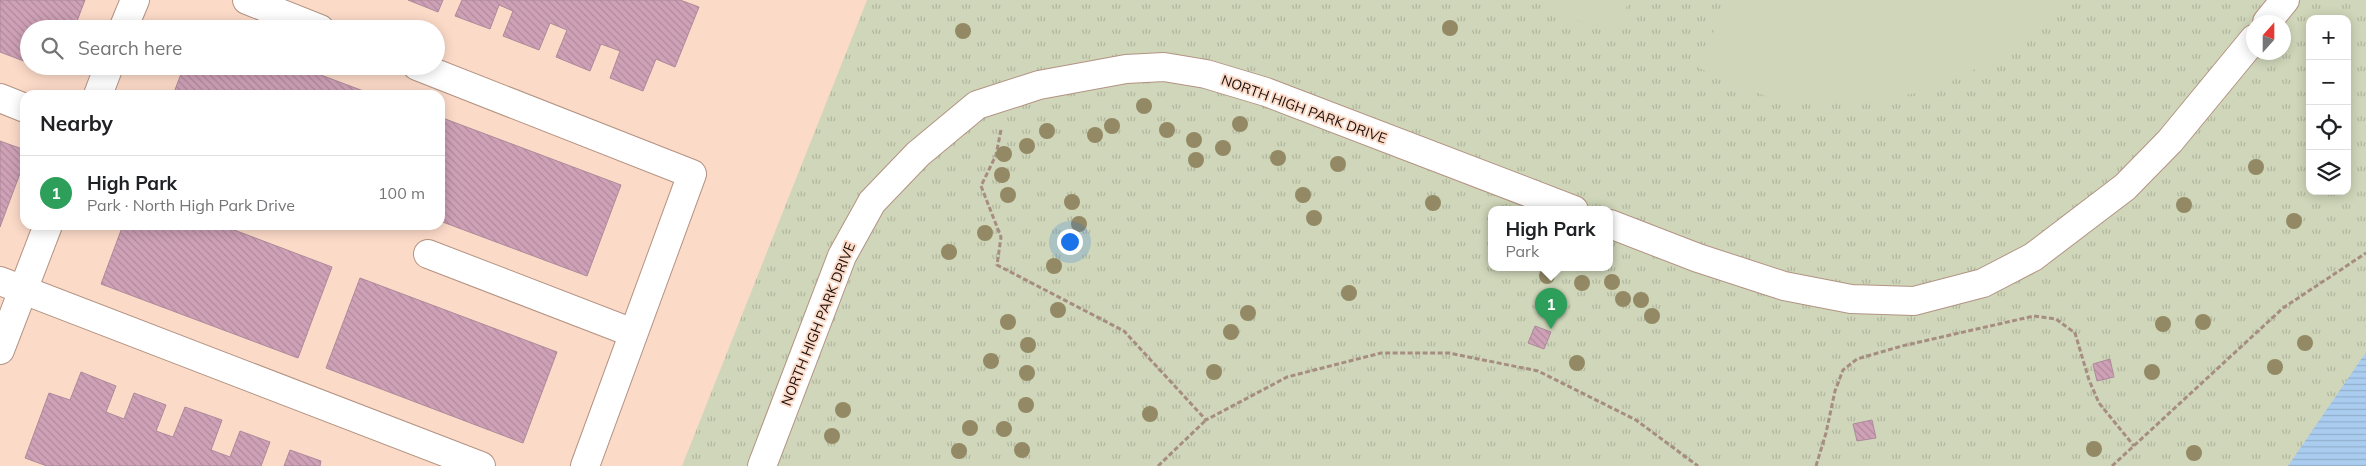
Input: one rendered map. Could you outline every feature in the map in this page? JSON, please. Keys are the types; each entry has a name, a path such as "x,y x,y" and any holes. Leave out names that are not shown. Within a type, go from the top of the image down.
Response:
{"street":[{"path":"127,20 135,0"},
{"path":"247,0 297,20"},
{"path":"2273,15 2285,0"},
{"path":"1613,225 1698,258 1784,286 1851,299 1914,301 1983,283 2033,257 2125,187 2170,141 2246,49"},
{"name":"NORTH HIGH PARK DRIVE","path":"762,466 842,256 872,202 918,154 977,105 1039,85 1126,69 1164,67 1206,74 1266,92 1564,206"},
{"path":"100,90 106,75"},
{"path":"440,75 692,174 585,466"},
{"path":"0,98 20,106"},
{"path":"0,350 11,285 45,230"},
{"path":"428,254 633,333"},
{"path":"11,285 481,466"}],"path":[{"path":"1008,95 996,155 981,186 1001,237 997,265 1124,331 1206,420"},
{"path":"2112,466 2283,308 2366,252"},
{"path":"1816,466 1837,384 1843,370 1857,359 1902,346 2034,316 2056,319 2075,333 2088,380 2099,403 2134,446"},
{"path":"1158,466 1206,420 1287,377 1381,353 1449,353 1538,371 1636,420 1698,466"}],"green space":[{"path":"867,0 2366,0 2366,466 682,466"},
{"path":"1535,0 1629,0 1616,32 1569,18"},
{"path":"1726,0 2062,0 2009,49 1962,77 1923,92 1860,102 1817,101 1765,96 1699,68"}],"water":[{"path":"2366,353 2366,466 2288,466 2362,358"}],"building":[{"path":"0,0 85,0 77,20 20,20 20,60 0,52"},
{"path":"408,0 443,0 438,12"},
{"path":"462,0 680,0 699,7 675,67 656,59 643,91 610,78 620,51 601,44 590,71 556,57 567,30 550,23 539,50 503,36 513,11 499,5 490,29 455,16"},
{"path":"181,75 321,75 361,90 175,90"},
{"path":"445,119 621,185 587,276 445,223"},
{"path":"0,141 20,148 20,173 0,227"},
{"path":"121,230 234,230 332,267 298,358 101,284"},
{"path":"360,278 557,352 523,443 326,368"},
{"path":"1535,326 1551,332 1544,349 1528,343"},
{"path":"2110,359 2114,377 2097,381 2093,364"},
{"path":"81,372 116,386 106,412 124,419 134,393 166,405 156,431 173,437 185,407 222,420 211,450 230,457 240,431 270,442 261,466 47,466 25,458 49,393 70,400"},
{"path":"1872,420 1876,438 1857,441 1853,424"},
{"path":"290,450 321,461 320,466 284,466"}],"place":[{"name":"High Park","path":"1551,329"}]}
